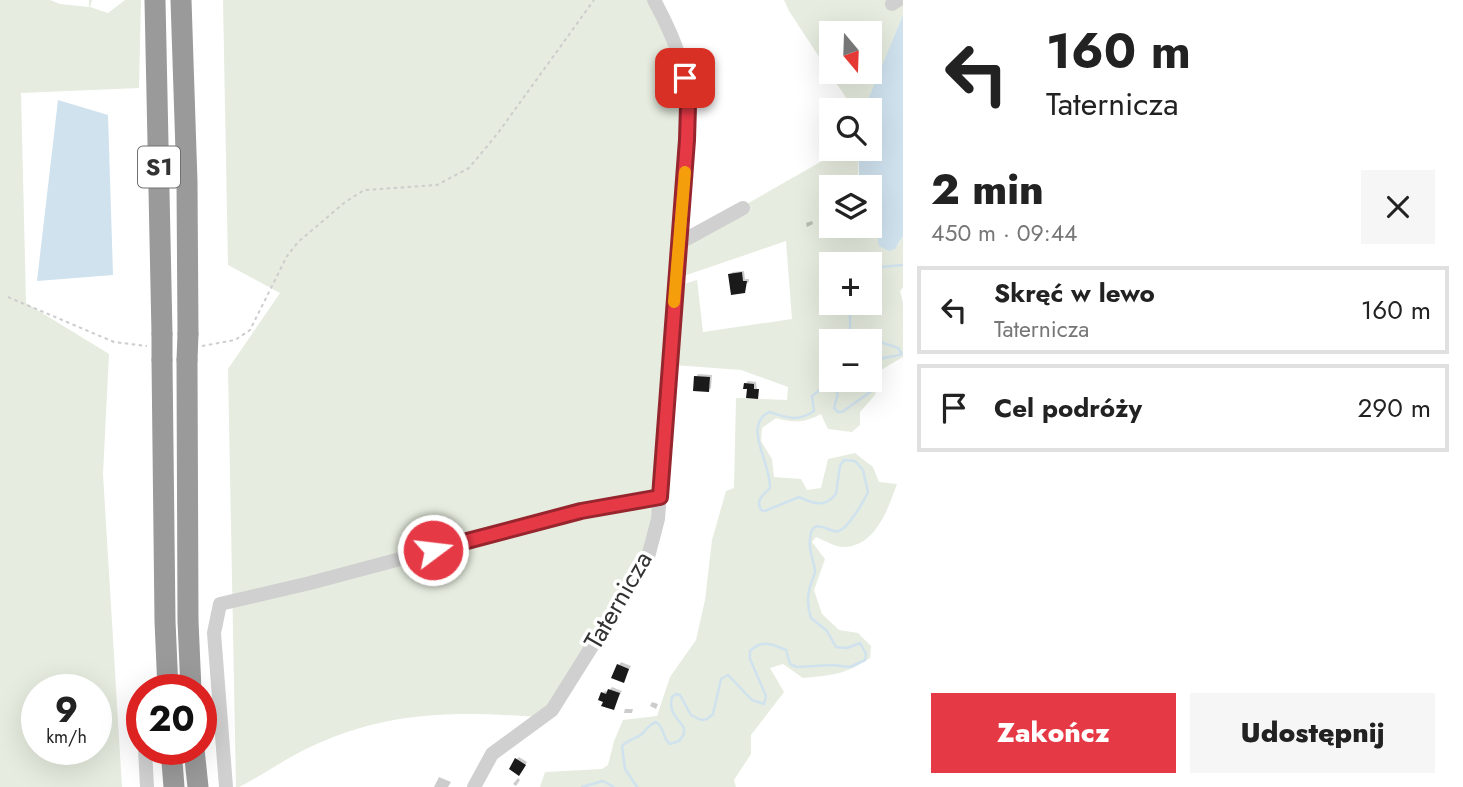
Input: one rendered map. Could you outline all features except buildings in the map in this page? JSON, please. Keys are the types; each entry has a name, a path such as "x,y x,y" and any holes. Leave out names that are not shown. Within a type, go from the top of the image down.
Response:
{"highway":[{"name":"S1","path":"155,0 167,674"},
{"name":"S1","path":"181,0 187,182 190,674"},
{"path":"172,765 174,787"},
{"path":"196,765 198,787"}],"street":[{"name":"Taternicza","path":"474,787 496,750 552,710 648,557 658,519 688,106 678,50 654,0"},
{"path":"679,243 743,208"},
{"path":"226,787 214,634 220,604 310,583 581,511 660,497"},
{"path":"146,765 147,787"}],"path":[{"path":"329,215 364,190 437,185 469,169 594,0"}],"shaded area":[{"path":"0,0 50,0 60,4 89,7 89,0 92,0 90,7 108,13 125,0 141,0 139,88 21,93 26,303 109,354 103,474 122,787 0,787"},
{"path":"223,0 652,0 685,92 665,397 647,556 540,717 449,714 391,720 334,737 296,754 239,787 236,787 228,369 280,293 228,265"},
{"path":"784,0 903,0 903,15 882,68 882,21 819,21 819,57"},
{"path":"837,84 875,84 870,98 846,98"},
{"path":"822,161 859,161 858,175 819,175 819,238 878,238 878,241 898,245 903,236 903,287 900,291 903,302 903,357 882,369 882,329 819,329 819,392 876,392 860,412 860,425 852,432 828,429 821,414 799,421 776,418 762,428 761,441 772,459 774,477 801,479 807,490 821,488 828,459 855,453 873,467 879,482 897,484 884,515 872,534 863,541 842,547 816,537 812,542 825,559 814,590 822,614 839,630 858,633 871,646 870,658 845,671 803,678 783,664 770,668 784,692 751,735 751,754 734,780 736,787 540,787 545,772 602,769 608,765 623,720 657,716 670,677 696,640 705,600 712,540 726,491 734,488 736,398 787,400 788,387 741,370 674,365 677,286 697,280 703,332 792,319 786,241 678,278 681,244"}],"water":[{"path":"903,15 903,236 895,249 889,251 879,246 878,241 878,238 882,238 882,175 859,175 859,161 882,161 882,98 869,98 874,84 882,84 882,66"},
{"path":"58,100 108,115 113,275 37,281"}],"waterway":[{"path":"882,267 903,265"},
{"path":"637,787 625,769 622,746 656,722 670,744 679,741 684,734 684,728 671,707 672,697 676,694 680,695 691,715 701,720 707,719 713,714 721,679 728,675 752,700 764,704 766,696 750,659 750,651 754,647 767,644 786,650 790,664 797,667 850,667 865,660 866,654 860,643 847,648 836,647 827,631 811,618 808,600 815,571 810,547 811,532 817,526 839,531 847,525 868,492 863,470 855,461 844,460 840,466 836,494 823,503 814,503 799,497 765,511 761,510 759,503 770,488 758,435 761,418 769,412 792,418 808,415 814,411 812,396 825,386 831,386 838,394 834,408 842,412 873,390 875,387 872,369 876,361 902,354 898,348 850,329 850,315"},
{"path":"582,787 603,781 614,787"}],"slow traffic":[{"path":"674,302 685,172"}],"route":[{"path":"433,550 581,511 660,497 687,140 685,78"}]}
